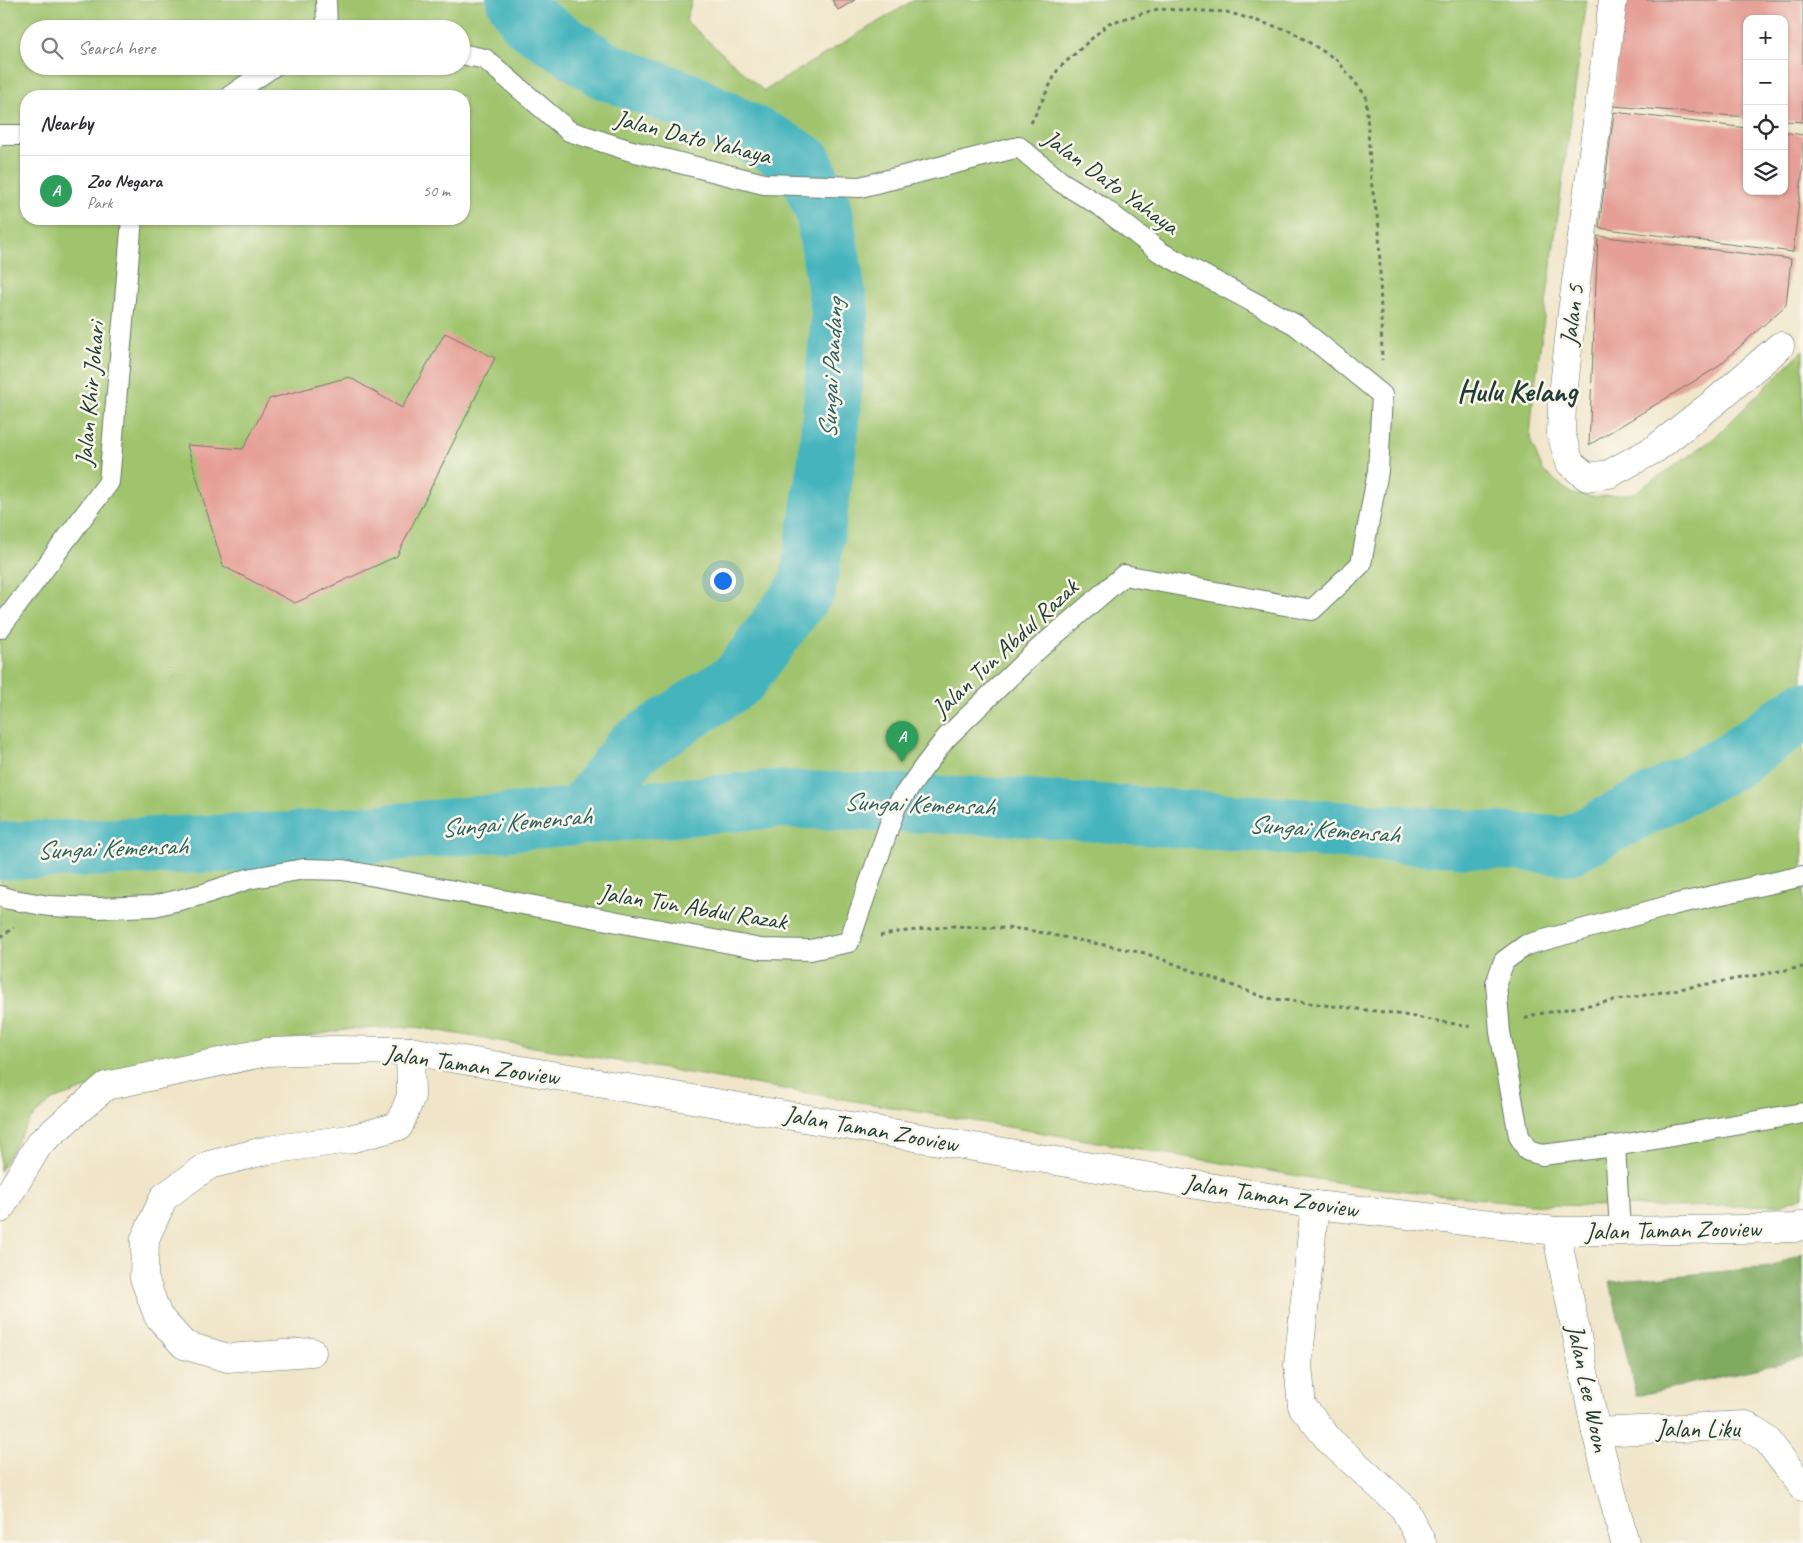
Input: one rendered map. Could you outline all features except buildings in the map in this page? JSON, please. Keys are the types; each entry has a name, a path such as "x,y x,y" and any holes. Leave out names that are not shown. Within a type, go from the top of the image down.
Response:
{"street":[{"name":"Jalan 5","path":"1613,0 1572,312 1562,405 1561,434 1570,463 1588,477 1609,474 1655,450 1780,346"},
{"name":"Jalan Taman Zooview","path":"0,1209 39,1144 106,1086 267,1052 334,1050 410,1051 1315,1205 1556,1231 1795,1228 1803,1225"},
{"path":"312,1352 228,1358 184,1345 158,1316 144,1278 145,1239 164,1197 210,1165 268,1150 350,1139 400,1126 411,1096 410,1051"},
{"path":"1315,1205 1298,1365 1302,1406 1330,1441 1404,1508 1422,1543"},
{"name":"Jalan Lee Woon","path":"1556,1231 1596,1432 1625,1543"},
{"name":"Jalan Liku","path":"1596,1432 1746,1425 1767,1440 1803,1487"}],"lane":[{"path":"326,0 328,20"},
{"name":"Jalan Dato Yahaya","path":"470,56 484,59 569,131 628,150 764,184 860,187 1019,147 1060,182 1102,207 1160,252 1296,325 1382,395"},
{"path":"239,90 261,75"},
{"path":"0,135 20,135"},
{"name":"Jalan Khir Johari","path":"0,628 109,482 131,225"},
{"name":"Jalan Tun Abdul Razak","path":"0,896 48,906 97,908 154,906 204,894 248,879 304,869 343,870 761,949 810,950 850,942 896,806 924,767 946,738 1035,652 1124,575 1312,610 1361,564 1378,471 1382,395"},
{"path":"1803,876 1672,905 1526,945 1504,961 1496,983 1500,1032 1519,1136 1528,1151 1542,1155 1616,1146 1803,1113"},
{"path":"1616,1146 1620,1231"}],"path":[{"path":"1019,147 1058,69 1110,23 1158,9 1227,12 1291,31 1337,60 1366,96 1371,181 1379,227 1382,395"},
{"path":"850,942 898,932 954,926 1022,929 1145,953 1266,998 1392,1013 1500,1032 1533,1015 1803,966"}],"green space":[{"path":"0,0 692,0 686,21 764,91 914,0 1587,0 1533,400 1530,439 1543,471 1572,494 1596,497 1634,493 1712,440 1803,350 1803,1196 1780,1205 1675,1207 1541,1205 1358,1186 416,1027 350,1029 242,1048 84,1089 52,1100 29,1121 0,1171"},
{"path":"1803,1254 1803,1358 1636,1396 1610,1282 1770,1267"}],"waterway":[{"name":"Sungai Pandang","path":"515,0 528,21 606,71 687,101 772,144 804,163 824,212 840,313 827,457 808,586 739,679 633,748 580,816"},
{"name":"Sungai Kemensah","path":"0,851 292,841 774,799 1014,807 1568,846 1732,761 1803,711"}],"place":[{"name":"Zoo Negara","path":"902,762"}],"district":[{"name":"Hulu Kelang","path":"1517,391"}]}
